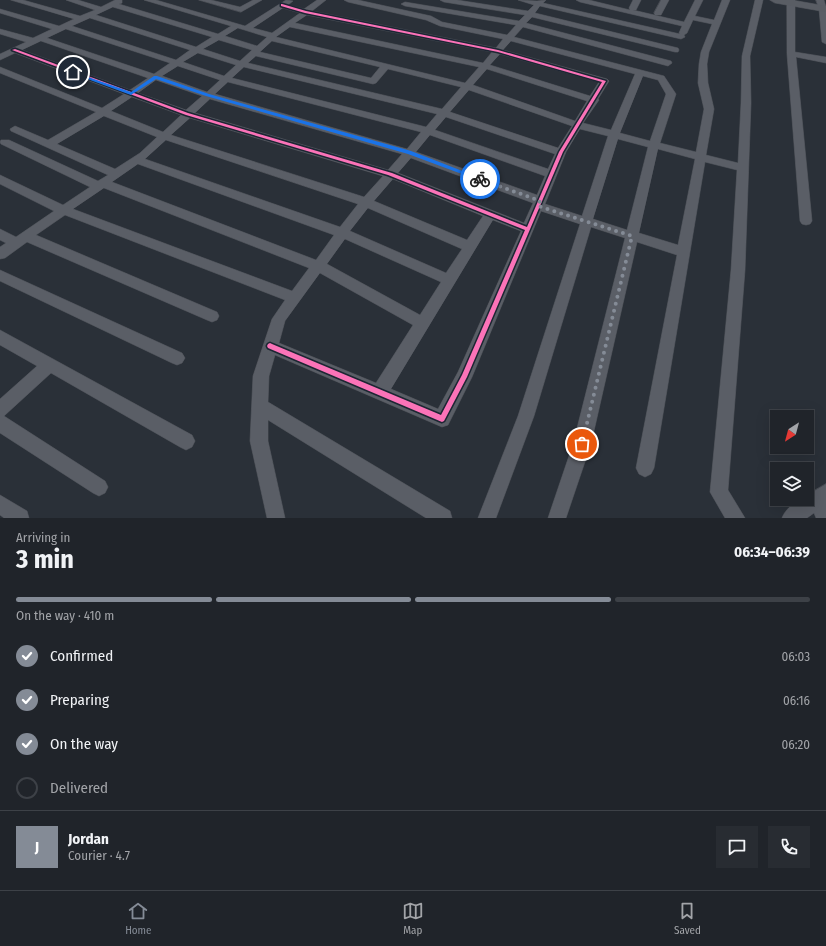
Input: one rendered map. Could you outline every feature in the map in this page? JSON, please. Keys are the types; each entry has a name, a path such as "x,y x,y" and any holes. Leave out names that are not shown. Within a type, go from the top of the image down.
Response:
{"street":[{"path":"15,0 85,17 241,64 444,114 561,152"},
{"path":"70,0 101,9"},
{"path":"5,53 120,0"},
{"path":"148,0 247,28 272,37 467,86 578,125 743,168"},
{"path":"204,0 241,10 258,0"},
{"path":"220,4 228,0"},
{"path":"0,254 137,160 272,37 322,0"},
{"path":"270,346 442,419 464,378 561,152 594,100 604,81 498,51 423,27 348,0"},
{"path":"444,0 530,14 675,50"},
{"path":"522,0 541,1 681,37"},
{"path":"580,0 605,3 687,25"},
{"path":"633,8 637,0"},
{"path":"658,13 665,0"},
{"path":"661,78 699,0"},
{"path":"645,468 709,109 703,83 706,52 726,0"},
{"path":"736,518 719,492 738,270 746,103 746,56 759,0"},
{"path":"775,0 823,6 826,42"},
{"path":"396,1 521,24 668,63"},
{"path":"276,518 259,441 261,376 279,319 366,202 541,1"},
{"path":"791,2 791,54 806,221"},
{"path":"247,28 286,3 305,12 423,27 440,24 509,38 661,78 671,94 654,145 582,444 557,518"},
{"path":"112,4 219,37 256,51 373,81 386,66"},
{"path":"0,12 62,27 226,78 428,131 551,174"},
{"path":"691,17 717,23"},
{"path":"288,24 485,66 594,100"},
{"path":"49,144 103,112 196,50 237,26"},
{"path":"402,48 423,27"},
{"path":"0,31 37,39 208,95 409,152 587,222 684,252"},
{"path":"5,53 187,114 390,174 528,229"},
{"path":"791,54 826,60"},
{"path":"0,70 163,136 366,202 470,247"},
{"path":"487,518 526,416 614,134 640,72"},
{"path":"15,129 116,174"},
{"path":"5,142 100,185 318,266 422,323"},
{"path":"137,160 342,233 449,280"},
{"path":"0,179 63,210 295,298"},
{"path":"380,392 490,214"},
{"path":"0,234 21,239 212,316"},
{"path":"0,275 177,358"},
{"path":"0,337 186,441"},
{"path":"0,410 49,365"},
{"path":"260,406 443,518"},
{"path":"0,423 99,488"},
{"path":"791,518 822,496 826,518"},
{"path":"0,504 20,518"}],"cycle path":[{"path":"270,346 442,419 464,377 561,152 604,81 498,51 305,12 282,5"},
{"path":"14,50 187,114 390,174 528,229"}],"way so far":[{"path":"480,179 540,201 538,206 632,236 582,444"}],"route":[{"path":"73,72 131,94 156,77 208,95 409,152 480,179"}]}
